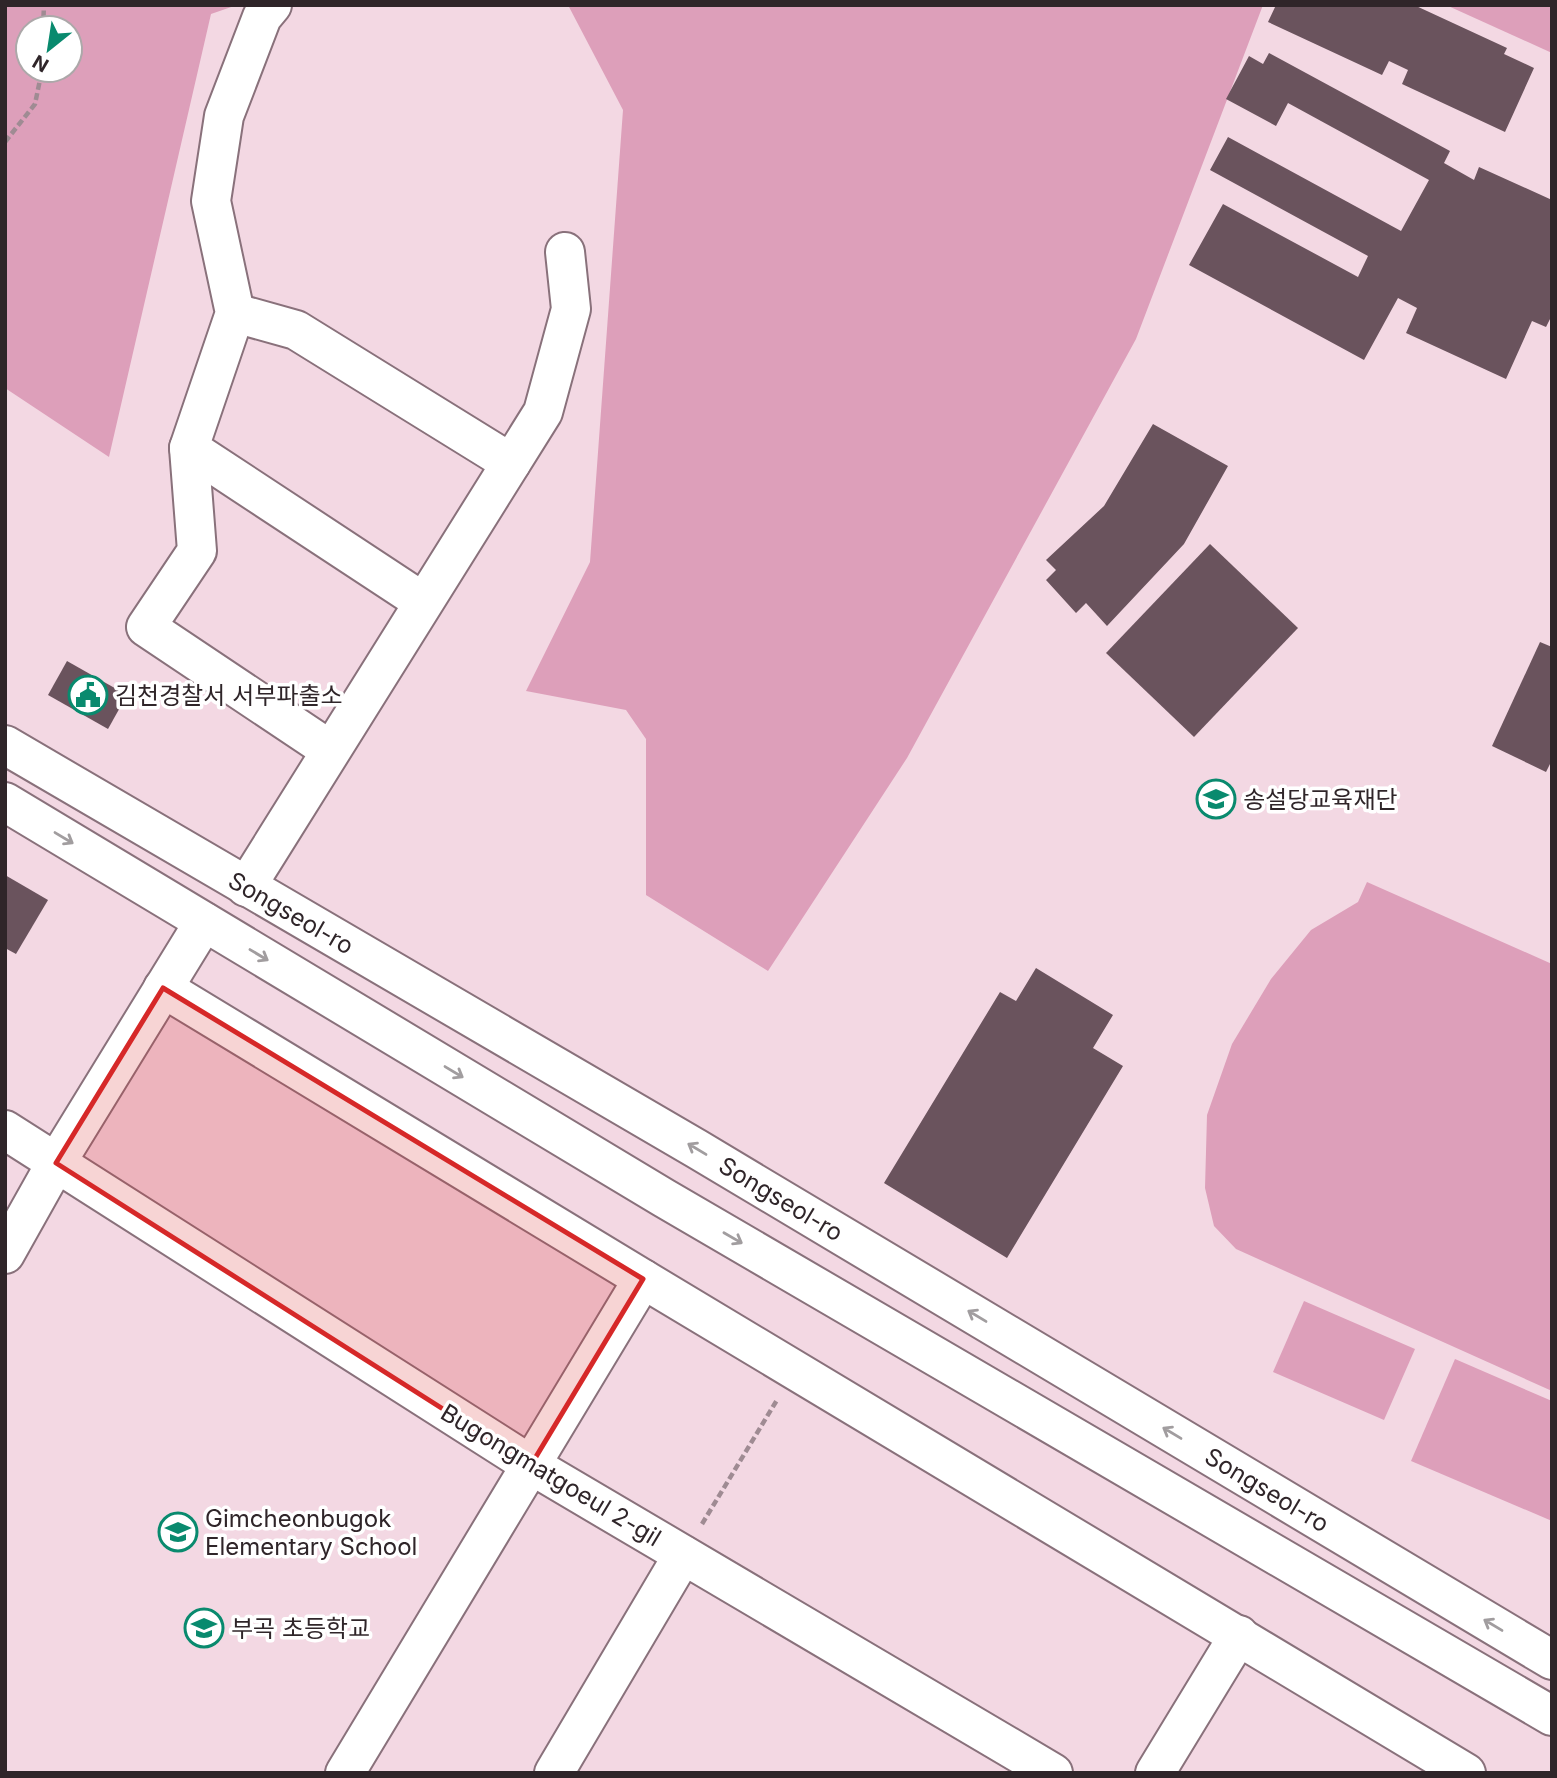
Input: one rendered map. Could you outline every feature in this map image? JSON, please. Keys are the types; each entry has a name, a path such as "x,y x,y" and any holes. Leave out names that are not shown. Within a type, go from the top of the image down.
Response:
{"street":[{"path":"272,5 262,17 224,116 211,201 236,313 189,448 197,551 145,627 330,750"},
{"path":"246,887 543,412 571,309 565,251"},
{"path":"236,313 296,330 511,463"},
{"path":"189,448 423,601"},
{"name":"Songseol-ro","path":"5,745 686,1142 1552,1660"},
{"name":"Songseol-ro","path":"5,803 664,1198 1552,1716"},
{"path":"5,1254 56,1163 204,922"},
{"path":"163,988 1466,1773"},
{"name":"Bugongmatgoeul 2-gil","path":"5,1130 531,1465 1053,1773"},
{"path":"345,1773 643,1279"},
{"path":"554,1773 683,1555"},
{"path":"1156,1773 1239,1635"}],"path":[{"path":"5,142 35,104 40,84"},
{"path":"683,1555 795,1370"}],"highlighted area":[{"path":"163,988 643,1279 531,1465 56,1163"}],"shaded area":[{"path":"5,5 237,5 211,14 109,457 5,388"},
{"path":"568,5 1263,5 1136,339 907,758 768,971 646,895 646,739 626,710 526,691 590,562 623,110"},
{"path":"1446,5 1552,5 1552,53"},
{"path":"1367,882 1552,964 1552,1391 1236,1249 1214,1226 1205,1188 1207,1115 1232,1044 1271,979 1311,930 1358,902"},
{"path":"1304,1301 1415,1349 1384,1420 1273,1372"},
{"path":"1455,1359 1552,1401 1552,1521 1411,1461"}],"building":[{"path":"1276,5 1414,5 1507,48 1504,54 1534,68 1505,132 1402,84 1408,70 1389,61 1382,75 1268,22"},
{"path":"1269,53 1450,151 1444,163 1474,180 1479,167 1552,200 1552,315 1546,327 1532,321 1506,379 1406,333 1417,308 1398,298 1364,360 1189,265 1223,204 1358,277 1368,256 1210,170 1228,137 1401,231 1429,180 1288,103 1276,126 1226,99 1249,56 1263,64"},
{"path":"1153,424 1228,466 1184,544 1107,626 1086,603 1076,613 1046,580 1056,570 1046,560 1104,506"},
{"path":"1210,544 1298,628 1194,737 1106,653"},
{"path":"1540,642 1552,647 1552,760 1546,772 1492,746"},
{"name":"김천경찰서 서부파출소","path":"67,661 127,695 108,729 48,695"},
{"path":"5,875 48,900 16,954 5,948"},
{"path":"1036,968 1113,1015 1093,1048 1123,1066 1007,1258 884,1183 1000,992 1016,1001"}],"place":[{"name":"김천경찰서 서부파출소","path":"88,695"},
{"name":"송설당교육재단","path":"1216,799"},
{"name":"Gimcheonbugok Elementary School","path":"178,1532"},
{"name":"부곡 초등학교","path":"204,1628"}]}
